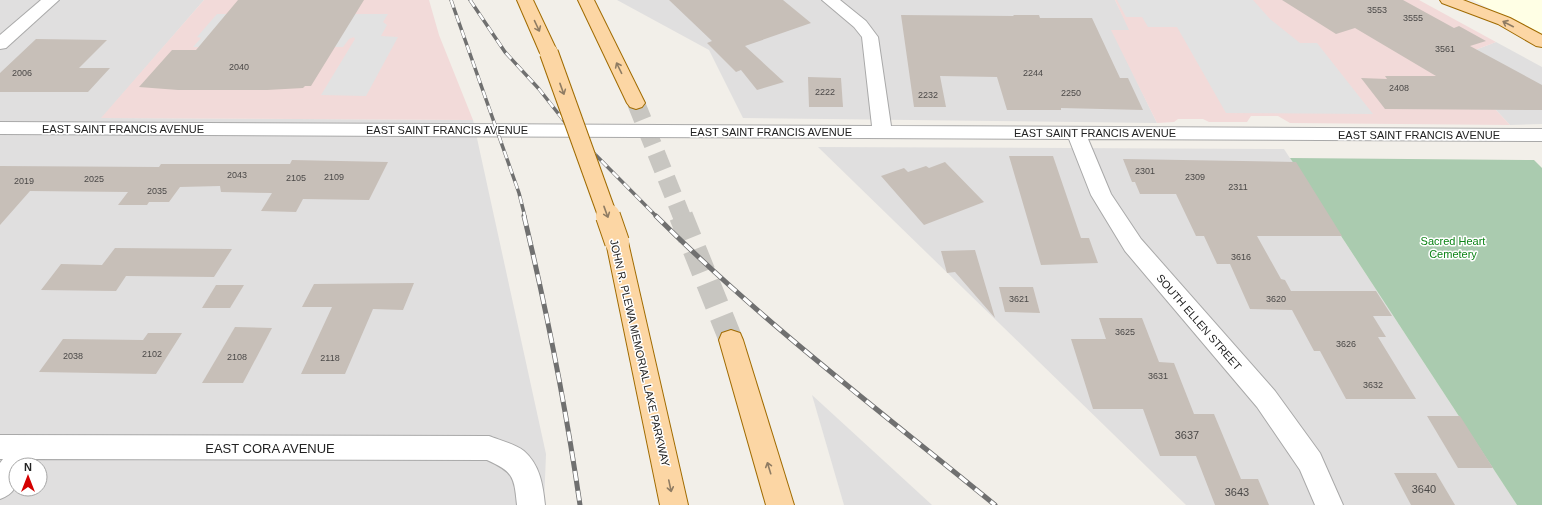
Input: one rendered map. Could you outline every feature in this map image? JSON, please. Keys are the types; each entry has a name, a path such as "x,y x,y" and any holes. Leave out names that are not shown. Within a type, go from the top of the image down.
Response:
{"main road":[{"name":"JOHN R. PLEWA MEMORIAL LAKE PARKWAY","path":"525,0 549,53 617,242 674,505"},
{"path":"586,0 636,103"},
{"path":"1452,2 1504,21 1542,42"},
{"path":"1452,2 1482,26 1542,58"},
{"path":"731,340 780,505"}],"street":[{"path":"0,44 51,0"},
{"path":"830,0 860,24 870,37 882,132"},
{"name":"EAST SAINT FRANCIS AVENUE","path":"0,128 1542,135"},
{"name":"SOUTH ELLEN STREET","path":"1076,133 1101,195 1132,246 1266,399 1310,462 1330,505"},
{"path":"0,486 13,448"},
{"name":"EAST CORA AVENUE","path":"13,448 489,448 514,459 528,478 531,505"}],"shaded area":[{"path":"0,0 204,0 102,118 473,120 546,454 544,505 0,505"},
{"path":"204,0 429,0 439,35 473,120 101,118"},
{"path":"617,0 1115,0 1130,30 1112,30 1157,123 743,118 709,50"},
{"path":"1115,0 1419,0 1496,42 1449,60 1510,125 1290,123 1278,116 1251,116 1247,122 1209,122 1203,119 1178,119 1174,122 1157,123 1111,30 1129,30"},
{"path":"1117,0 1253,0 1270,19 1300,43 1317,43 1373,114 1226,113 1177,27 1148,27 1142,17 1126,17"},
{"path":"1473,0 1542,0 1542,36"},
{"path":"217,14 388,14 383,22 387,25 381,36 398,37 366,96 321,95 355,39 354,37 349,39 343,47 193,47 201,38 197,37"},
{"path":"1496,42 1542,67 1542,124 1510,125 1449,60"},
{"path":"818,147 1284,149 1517,505 1186,505"},
{"path":"812,395 932,505 844,505"}],"green space":[{"name":"Sacred Heart Cemetery","path":"1290,158 1534,160 1542,168 1542,505 1517,505"}],"building":[{"path":"238,0 364,0 311,86 305,86 303,88 267,90 178,90 139,87 172,50 196,50"},
{"path":"669,0 783,0 811,23 745,46 784,82 757,90 741,70 736,72 707,43 712,41"},
{"path":"1282,0 1403,0 1454,28 1459,26 1486,41 1470,46 1542,85 1542,110 1385,109 1361,78 1387,79 1385,76 1436,76 1355,28 1336,34"},
{"path":"901,15 1039,15 1040,18 1092,18 1120,78 1128,78 1143,110 1061,108 1061,110 1007,110 997,77 940,76 946,107 914,107"},
{"path":"36,39 107,40 79,68 110,68 88,92 0,92 0,73"},
{"path":"808,77 841,78 843,107 809,107"},
{"path":"1009,156 1053,156 1081,238 1089,238 1098,263 1041,265"},
{"path":"1123,159 1296,162 1342,236 1257,236 1281,279 1285,280 1291,291 1376,291 1392,316 1373,316 1386,337 1378,337 1416,399 1346,399 1320,351 1314,351 1292,310 1250,309 1230,264 1217,264 1204,236 1196,236 1176,194 1140,194 1135,182 1132,182"},
{"path":"292,160 388,162 369,200 303,199 296,212 261,211 272,193 221,192 220,186 180,187 169,202 149,202 147,205 118,205 128,192 30,191 0,225 0,166 159,167 161,164 290,164"},
{"path":"945,162 984,202 924,225 881,176 904,168 908,172 926,166 929,168"},
{"path":"115,248 232,249 214,277 126,276 116,291 41,290 61,264 102,265"},
{"path":"975,250 995,318 955,272 947,273 941,251"},
{"path":"414,283 403,310 373,309 345,374 301,374 332,307 302,307 314,284"},
{"path":"216,285 244,285 230,308 202,308"},
{"path":"999,287 1033,287 1040,313 1005,312"},
{"path":"1099,318 1142,318 1159,362 1174,363 1194,414 1214,414 1241,479 1258,479 1269,505 1215,505 1196,456 1160,456 1143,409 1093,409 1071,339 1106,339"},
{"path":"235,327 272,328 243,383 202,383"},
{"path":"148,333 182,333 156,374 39,372 63,339 143,340"},
{"path":"1427,416 1460,416 1493,468 1458,468"},
{"path":"1394,473 1436,473 1455,505 1411,505"}],"tunnel":[{"path":"636,103 682,217"},
{"path":"681,216 731,340"}],"railway":[{"path":"451,0 519,193 525,217"},
{"path":"470,0 505,52 539,89 572,131 656,216"},
{"path":"524,216 569,432 580,505"},
{"path":"656,216 696,255 779,329 995,505"}]}
